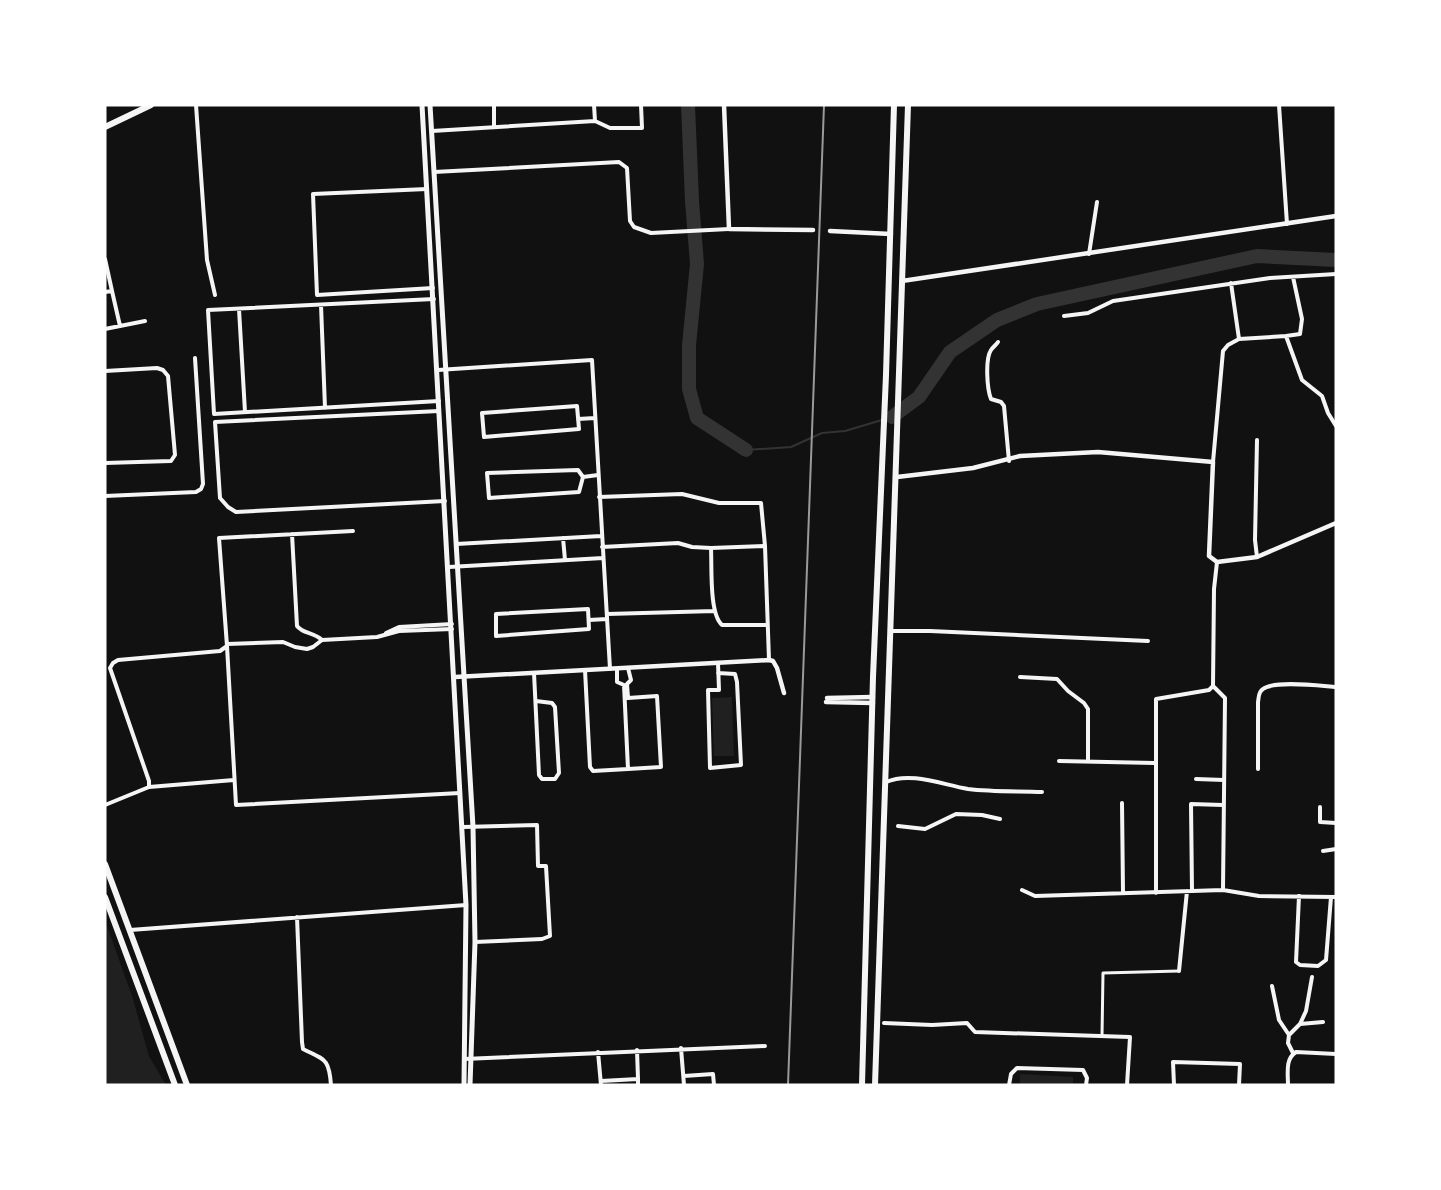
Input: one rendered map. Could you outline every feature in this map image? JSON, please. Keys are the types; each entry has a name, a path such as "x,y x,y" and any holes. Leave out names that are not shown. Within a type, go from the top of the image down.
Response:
{"main road":[{"path":"105,127 152,105"},
{"path":"422,105 463,827 470,1085"},
{"path":"430,105 473,827 475,942 468,1059 464,1085"},
{"path":"862,1085 894,105"},
{"path":"875,1085 908,105"},
{"path":"894,116 900,120 908,114"},
{"path":"894,129 900,126 907,130"},
{"path":"875,635 881,637 890,633"},
{"path":"105,864 188,1085"},
{"path":"105,897 175,1085"},
{"path":"865,985 872,988 878,985"}],"street":[{"path":"195,105 207,260 215,295"},
{"path":"494,105 494,127"},
{"path":"594,105 595,122"},
{"path":"431,131 595,122 610,128 642,128 641,105"},
{"path":"724,105 729,229"},
{"path":"1279,105 1287,224"},
{"path":"433,172 619,162 627,168 630,220 634,227 651,233 729,229 813,230"},
{"path":"428,189 313,194 317,295 434,288"},
{"path":"1089,254 1097,202"},
{"path":"902,281 1336,216"},
{"path":"830,231 891,234"},
{"path":"105,259 120,326"},
{"path":"1064,315 1088,314 1113,301 1231,283 1336,274"},
{"path":"1293,277 1302,319 1300,334 1239,339 1223,351 1209,556 1217,562 1257,557 1336,524"},
{"path":"1231,283 1239,339"},
{"path":"105,292 112,291"},
{"path":"434,299 208,310 208,322 214,414 440,400"},
{"path":"321,305 325,408"},
{"path":"239,309 245,412"},
{"path":"105,330 145,321"},
{"path":"1286,336 1302,380 1322,396 1336,426"},
{"path":"998,342 988,357 988,391 991,399 1001,402 1004,406 1009,461"},
{"path":"105,496 196,492 201,489 203,484 195,358"},
{"path":"438,370 592,360 610,669"},
{"path":"105,371 157,368 163,370 168,376 175,455 171,461 105,463"},
{"path":"577,406 578,419 579,429 484,436 482,413 577,406"},
{"path":"440,411 215,422 220,498 236,512 445,501"},
{"path":"578,419 595,418"},
{"path":"1257,440 1255,540 1257,557"},
{"path":"897,477 962,470 1009,461 1020,456 1109,452 1214,462"},
{"path":"578,470 583,477 579,492 489,498 487,473 578,470"},
{"path":"583,477 598,475"},
{"path":"599,496 682,494 719,503 761,503 765,546 769,660"},
{"path":"352,531 219,538 236,805 461,793"},
{"path":"292,534 297,626 300,630 316,635 322,640"},
{"path":"456,544 601,536"},
{"path":"563,538 565,560"},
{"path":"602,547 678,543 692,547 711,548 765,546"},
{"path":"711,548 715,611 719,623 722,625 767,625"},
{"path":"449,567 603,558"},
{"path":"1217,562 1214,589 1213,686 1225,698 1223,890"},
{"path":"588,609 589,620 588,630 496,636 496,614 588,609"},
{"path":"589,620 715,611"},
{"path":"149,787 149,781 110,668 118,660 220,651 227,645 283,642 303,649 313,647 322,640 377,637 399,627 452,626"},
{"path":"890,633 930,631 1148,642"},
{"path":"455,676 769,660 773,661 777,668 783,693"},
{"path":"718,662 718,673 719,690 708,690 710,768 741,765 737,682 735,674 718,673"},
{"path":"585,670 590,766 593,771 661,767 657,696 628,698 627,684 631,680 628,668"},
{"path":"617,669 617,682 624,685 628,770"},
{"path":"534,673 539,775 542,779 555,779 559,772 555,707 552,703 536,701"},
{"path":"1020,677 1057,679 1084,703 1089,713 1088,762"},
{"path":"1258,769 1258,702 1260,692 1264,687 1294,685 1336,687"},
{"path":"1155,893 1156,699 1209,690 1213,686"},
{"path":"826,700 873,700"},
{"path":"1059,761 1155,763"},
{"path":"885,782 911,778 969,789 1042,792"},
{"path":"1196,779 1224,780"},
{"path":"105,805 149,787 234,780"},
{"path":"1122,803 1123,893"},
{"path":"1102,1036 1103,973 1179,971 1190,891 1191,804 1223,804"},
{"path":"1320,807 1320,822 1336,823"},
{"path":"898,826 925,829 957,814 982,814 1000,819"},
{"path":"463,827 537,825 538,866 546,866 550,936 543,939 475,942"},
{"path":"1323,850 1336,849"},
{"path":"1022,890 1035,896 1223,890 1259,896 1299,896 1333,897 1326,960 1318,966 1300,965 1296,962 1299,896"},
{"path":"130,930 466,905"},
{"path":"297,917 303,1049 320,1055 327,1062 331,1085"},
{"path":"1293,1053 1288,1043 1289,1035 1300,1024 1309,998 1312,977"},
{"path":"1272,986 1279,1020 1289,1035"},
{"path":"1300,1024 1323,1022"},
{"path":"884,1023 967,1023 975,1032 1130,1037 1127,1085"},
{"path":"468,1059 765,1046"},
{"path":"681,1048 684,1085"},
{"path":"598,1052 601,1083 638,1082 637,1050"},
{"path":"1288,1085 1288,1061 1293,1053 1336,1054"},
{"path":"1174,1085 1173,1062 1240,1064 1239,1085"},
{"path":"1009,1085 1011,1074 1017,1068 1083,1070 1087,1078 1086,1085"},
{"path":"684,1076 713,1074 714,1085"}],"shaded area":[{"path":"732,697 734,756 714,756 712,698"},
{"path":"105,920 133,999 149,1056 166,1085 105,1085"},
{"path":"1020,1074 1073,1077 1073,1085 1020,1085"}],"waterway":[{"path":"688,105 697,264 689,345 689,389 697,418 746,450"},
{"path":"892,417 919,397 950,352 997,320 1037,304 1257,256 1336,260"},
{"path":"746,450 791,447 822,433 845,431 892,417"}],"railway":[{"path":"788,1085 824,105"}]}
